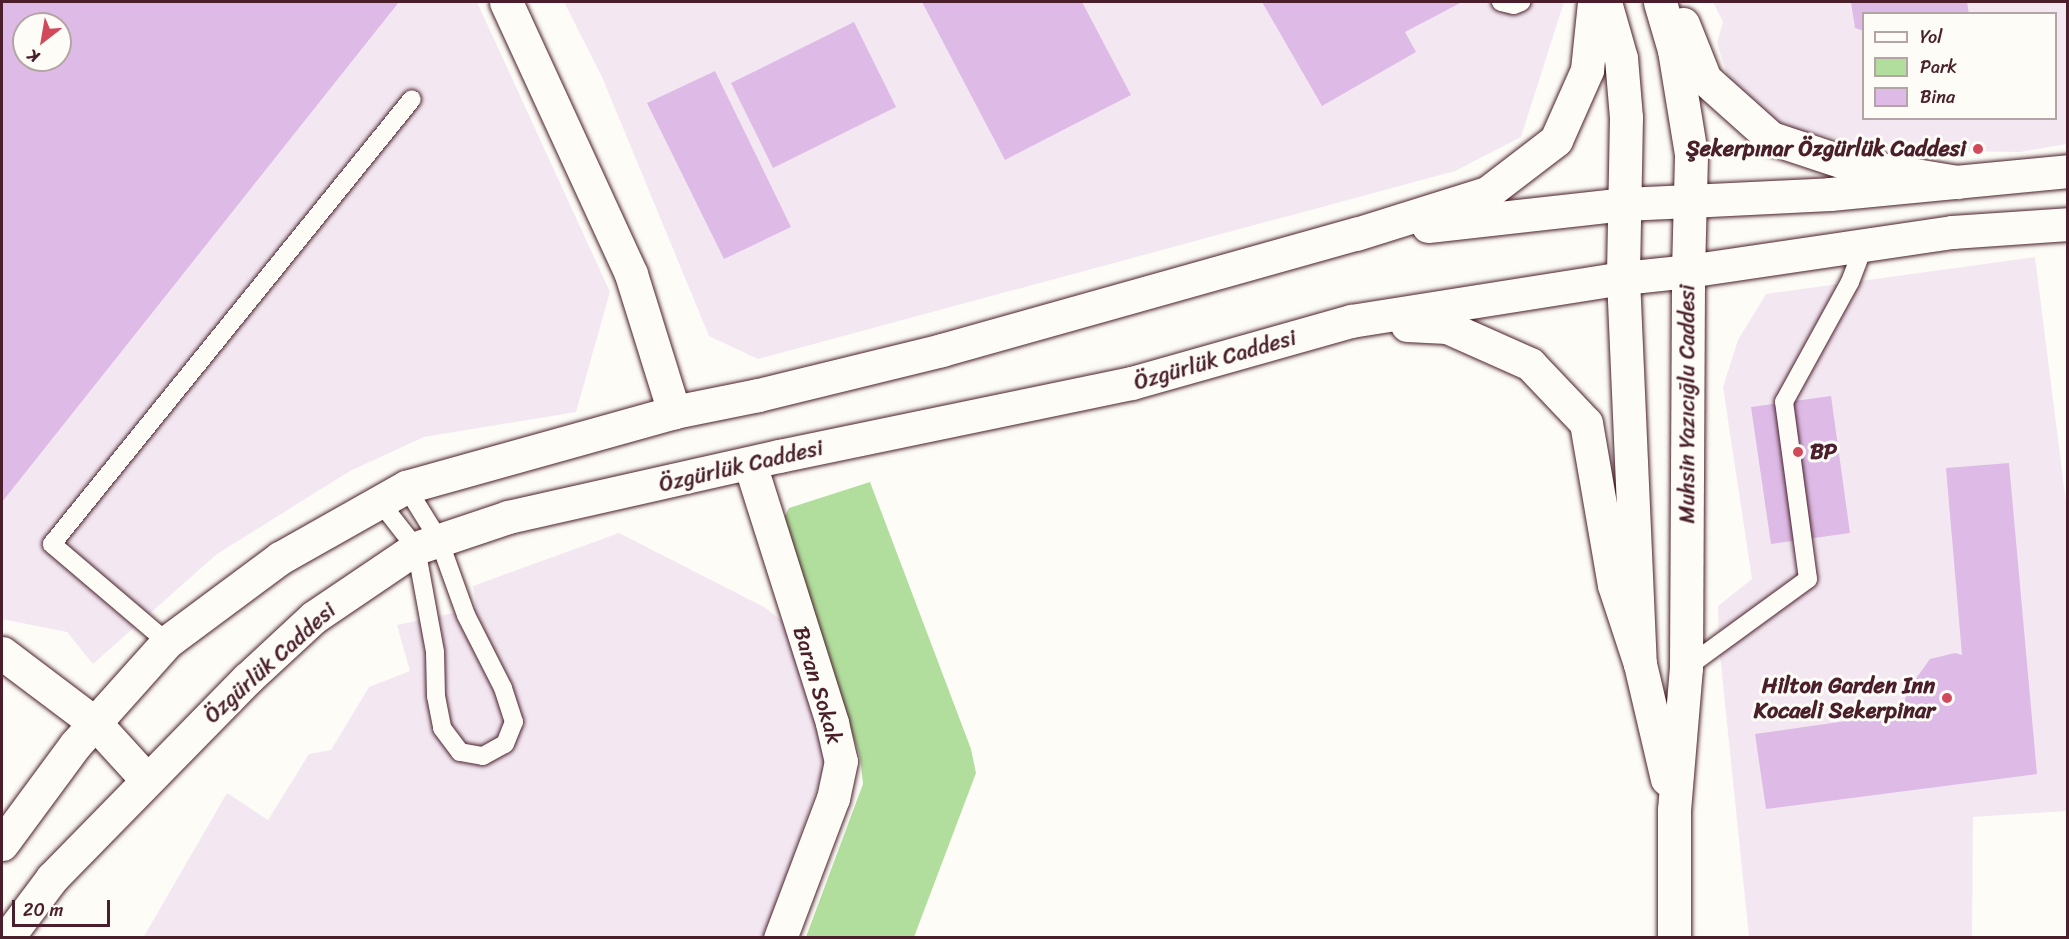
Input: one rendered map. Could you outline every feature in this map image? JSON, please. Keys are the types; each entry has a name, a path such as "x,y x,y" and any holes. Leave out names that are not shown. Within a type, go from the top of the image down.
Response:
{"main road":[{"path":"506,2 631,274 674,412"},
{"path":"2,844 75,745 167,642 280,558 393,494 674,412 758,395 942,350 1356,234 1487,193 1556,140 1587,70 1593,2"},
{"path":"1605,2 1621,58 1626,117 1624,204"},
{"name":"Muhsin Yazıcığlu Caddesi","path":"1660,2 1674,50 1691,154 1688,271 1686,668 1674,810"},
{"path":"1674,2 1705,79 1771,138 1849,164 1958,182"},
{"path":"1356,234 1624,204 1830,194 2067,171"},
{"name":"Muhsin Yazıcığlu Caddesi","path":"1624,204 1623,278 1640,664 1674,810 1695,938"},
{"name":"Özgürlük Caddesi","path":"8,938 52,879 247,679 315,617 427,544 508,517 779,456 1132,383 1351,321 1623,278 1688,271 1953,232 2067,224"},
{"path":"1351,321 1447,327 1530,364 1586,423 1614,585 1640,664"},
{"name":"Baran Sokak","path":"750,464 832,723 841,761 833,798 780,938"},
{"path":"2,653 95,723 147,780"},
{"path":"1674,810 1674,938"}],"lane":[{"path":"1501,2 1514,5 1521,2"},
{"path":"167,642 52,544 412,99"},
{"path":"1686,668 1808,579 1784,402 1850,282 1864,246"},
{"path":"393,494 427,544 436,696 442,728 460,752 483,756 505,744 514,722 503,688 427,544 393,494"}],"shaded area":[{"path":"2,2 477,2 610,292 576,412 424,437 350,471 217,554 93,664 67,632 2,619"},
{"path":"564,2 1564,2 1521,137 1455,171 758,359 709,336 602,77"},
{"path":"1713,2 2067,2 2067,144 2020,152 1880,147 1782,127 1729,81 1717,43 1723,22"},
{"path":"2035,257 2068,518 2067,811 1973,817 1972,937 1749,937 1719,645 1718,606 1752,579 1723,387 1738,340 1766,294"},
{"path":"619,533 764,607 784,622 825,746 823,771 764,937 143,938 227,793 268,820 309,754 331,750 369,687 410,671 397,625 476,608 473,586"}],"green space":[{"path":"870,482 971,749 976,773 914,937 806,937 863,784 860,757 783,520 789,508"}],"building":[{"path":"2,2 399,2 2,502"},
{"path":"922,2 1082,2 1131,95 1005,160"},
{"path":"1262,2 1462,2 1405,32 1416,52 1322,106"},
{"path":"1851,2 1967,2 1969,12 1862,12 1862,30 1855,28"},
{"path":"854,22 896,107 773,168 731,83"},
{"path":"715,71 791,227 724,259 647,103"},
{"path":"1831,396 1850,533 1771,544 1751,407"},
{"path":"2009,463 2037,774 1766,809 1755,734 1902,713 1907,691 1930,659 1955,653 1962,655 1946,468"}],"place":[{"name":"Şekerpınar Özgürlük Caddesi","path":"1978,149"},
{"name":"BP","path":"1798,452"},
{"name":"Hilton Garden Inn Kocaeli Sekerpinar","path":"1947,698"}]}
